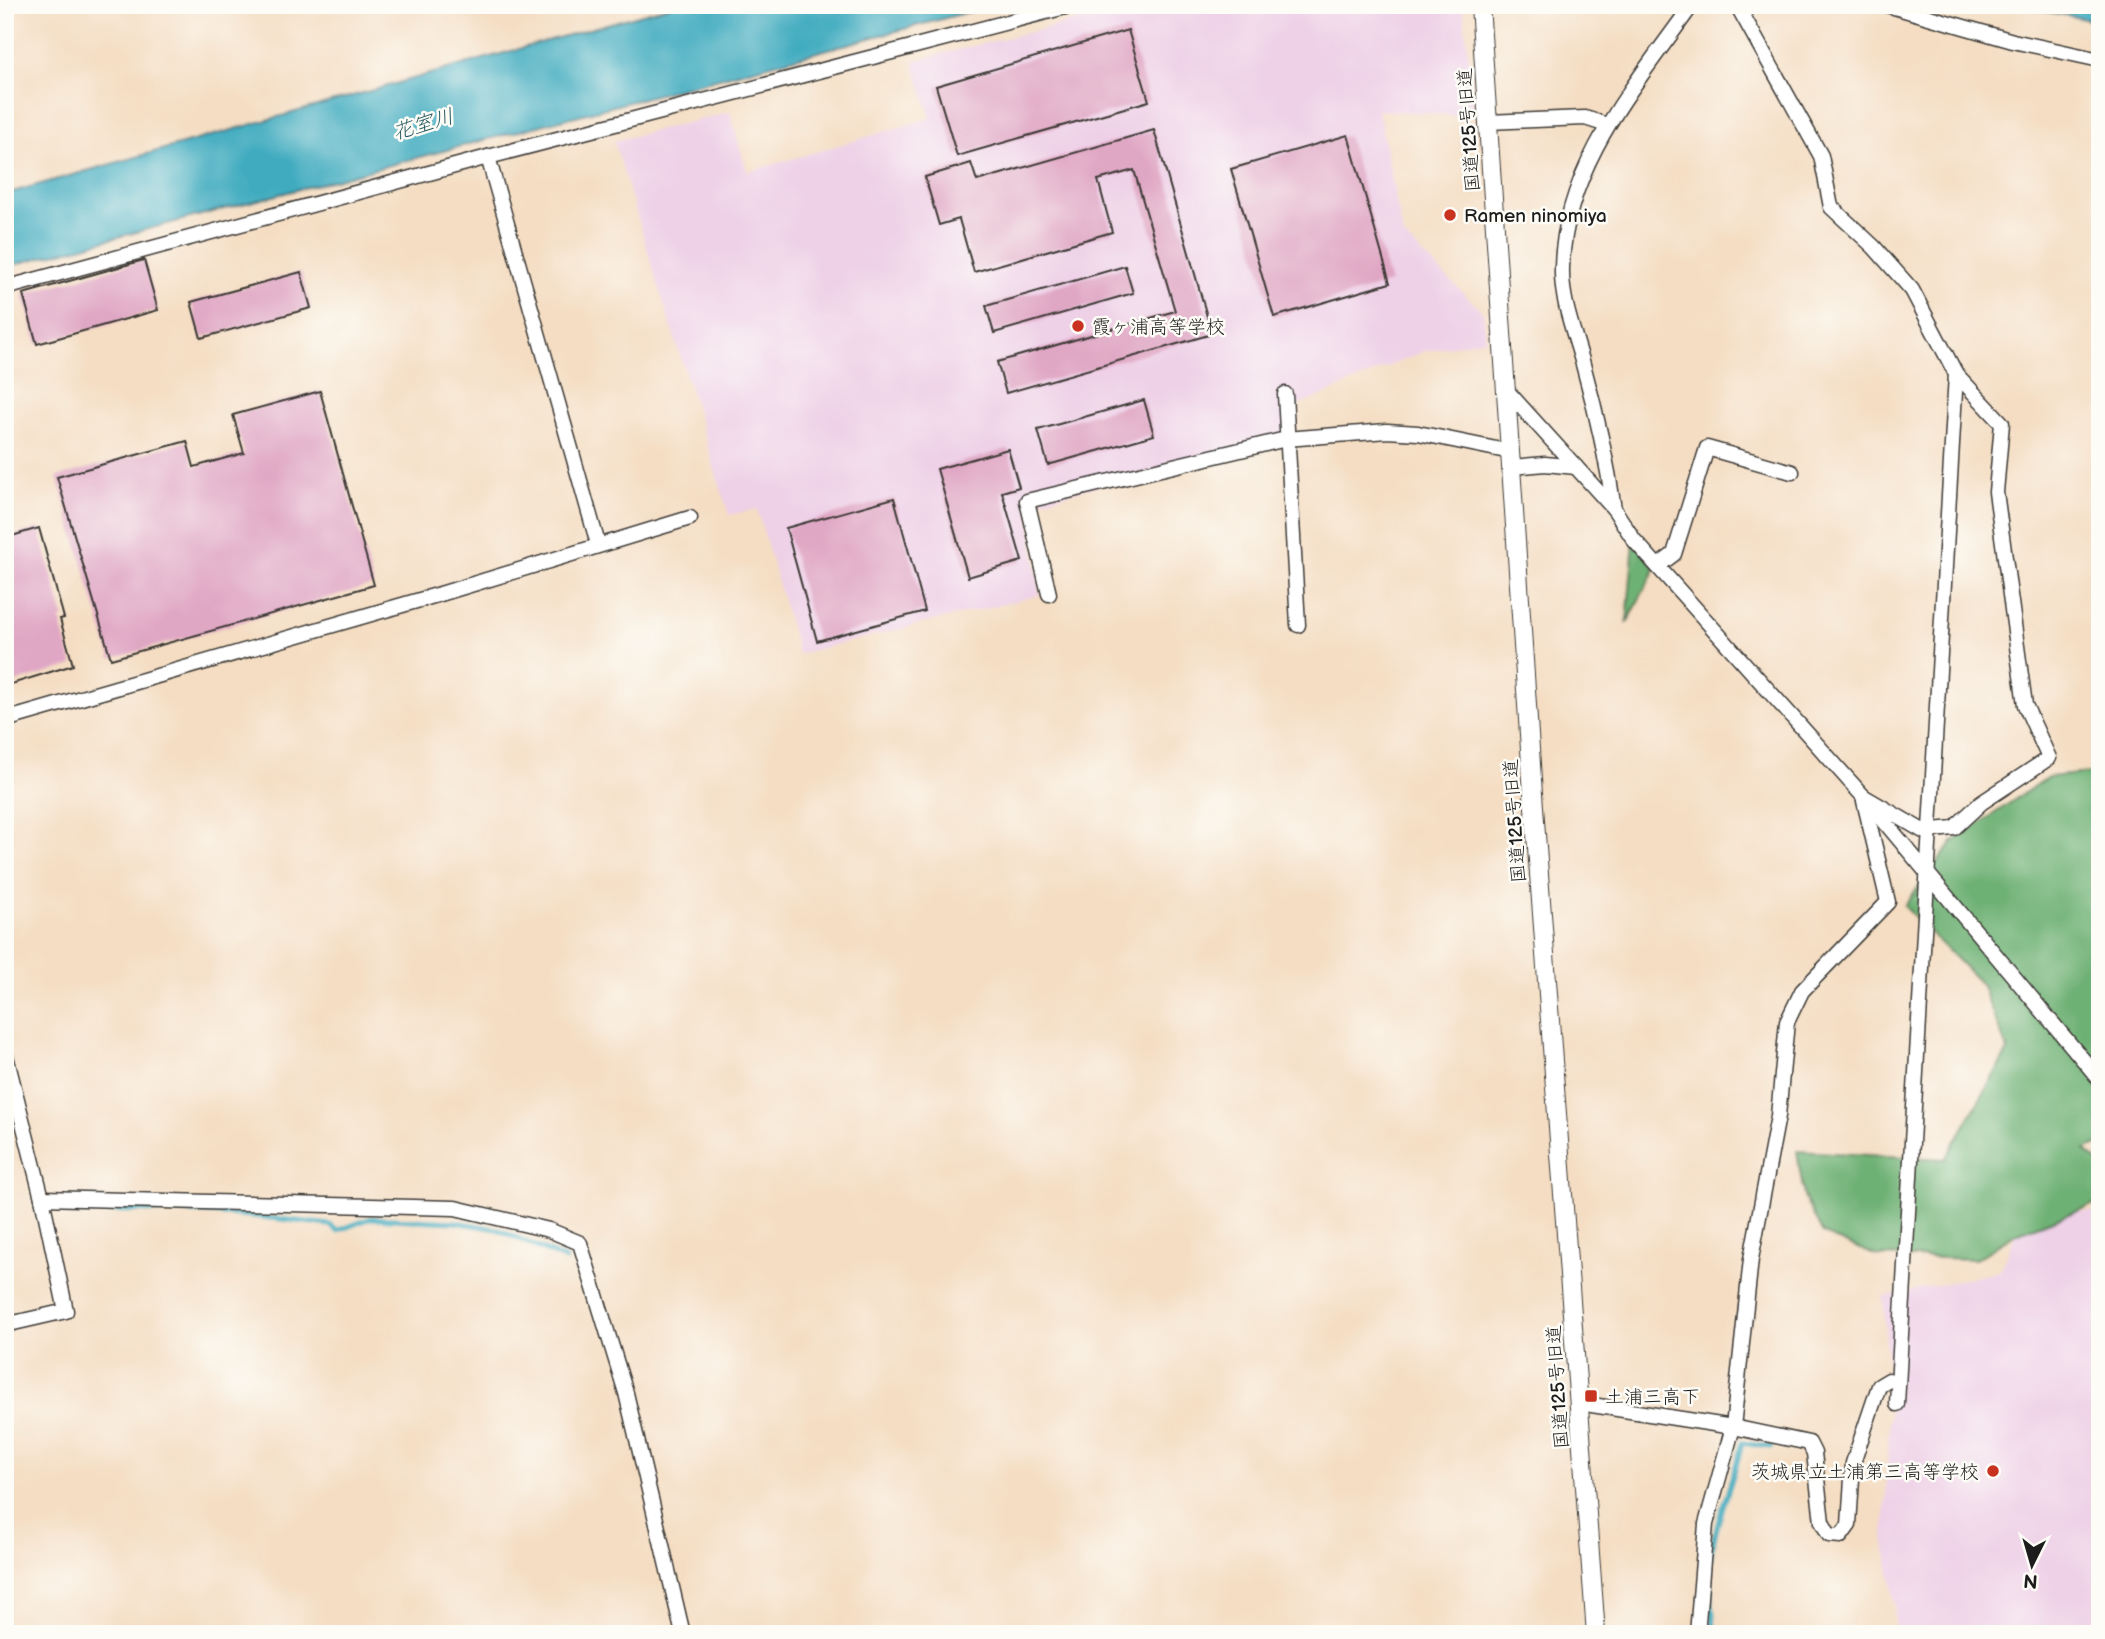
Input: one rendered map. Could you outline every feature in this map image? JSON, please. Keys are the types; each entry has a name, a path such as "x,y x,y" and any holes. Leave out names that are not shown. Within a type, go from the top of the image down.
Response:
{"street":[{"path":"5,288 488,157 1073,5"},
{"name":"国道125号旧道","path":"1480,5 1533,794 1596,1634"},
{"path":"1614,509 1604,442 1565,295 1562,270 1572,200 1607,125 1692,5"},
{"path":"1737,5 1821,156 1831,207 1874,247 1912,290 1956,374 2002,423 1996,492 2025,705 2049,758 1981,803 1954,828 1923,831 1863,796"},
{"path":"1887,5 2013,41 2100,61"},
{"path":"1488,122 1586,118 1607,125"},
{"path":"488,157 598,544"},
{"path":"1897,1404 1956,374"},
{"path":"1507,391 1614,509 1634,540 1863,796 1927,877 2100,1080"},
{"path":"1285,394 1298,625"},
{"path":"1049,594 1027,501 1286,439 1387,431 1418,433 1511,459 1576,467"},
{"path":"1658,566 1674,554 1707,448 1792,472"},
{"path":"5,720 437,595 690,518"},
{"path":"1697,1634 1706,1524 1733,1427 1751,1259 1778,1116 1787,1022 1802,991 1888,902 1863,796"},
{"path":"5,1052 43,1198 66,1311 5,1325"},
{"path":"43,1198 455,1208 549,1230 580,1243 626,1393 683,1634"},
{"path":"1579,1403 1733,1427 1809,1443 1814,1453 1822,1522 1829,1535 1841,1536 1849,1525 1853,1463 1879,1386 1889,1380"}],"shaded area":[{"name":"霞ヶ浦高等学校","path":"1139,5 1463,5 1475,117 1378,110 1403,235 1483,312 1486,339 1422,352 1298,406 1279,439 1028,504 1040,595 798,654 757,509 729,515 614,141 730,112 747,172 931,118 913,61"},
{"name":"茨城県立土浦第三高等学校","path":"2026,1209 2100,1212 2100,1634 1894,1634 1895,1606 1884,1537 1890,1405 1883,1297 2000,1271"}],"green space":[{"path":"1634,540 1655,569 1627,623"},
{"path":"2100,772 2100,1144 2085,1150 2100,1164 2100,1202 2016,1234 1976,1259 1877,1256 1823,1234 1804,1197 1797,1151 1945,1159 2008,1051 1981,984 1904,906 1954,841 2048,777"}],"water":[{"name":"花室川","path":"674,5 995,5 5,267 5,194"},
{"path":"2015,5 2100,5 2100,22"}],"building":[{"path":"1128,30 1149,101 957,156 936,86"},
{"path":"1154,130 1212,334 1006,393 997,362 1175,311 1134,170 1098,180 1112,232 974,272 959,219 939,225 925,177 971,163 977,181"},
{"path":"1348,135 1390,283 1274,317 1231,169"},
{"path":"144,260 158,310 37,344 23,294"},
{"path":"1125,266 1133,293 994,333 986,306"},
{"path":"301,272 311,308 201,338 191,302"},
{"path":"320,391 374,585 111,659 57,477 187,441 194,467 244,453 233,415"},
{"path":"1144,400 1154,435 1048,465 1038,430"},
{"path":"1008,449 1019,487 1002,492 1022,561 968,577 937,469"},
{"path":"894,498 925,611 817,641 786,528"},
{"path":"39,528 64,618 60,619 73,665 5,686 5,538"}],"waterway":[{"path":"69,1213 134,1210 200,1212 330,1225 337,1231 371,1218 455,1222 497,1229 566,1260"},
{"path":"1714,1634 1710,1558 1742,1443 1771,1447"}],"place":[{"name":"Ramen ninomiya","path":"1450,215"},
{"name":"霞ヶ浦高等学校","path":"1078,326"},
{"name":"土浦三高下","path":"1591,1396"},
{"name":"茨城県立土浦第三高等学校","path":"1993,1471"}]}
